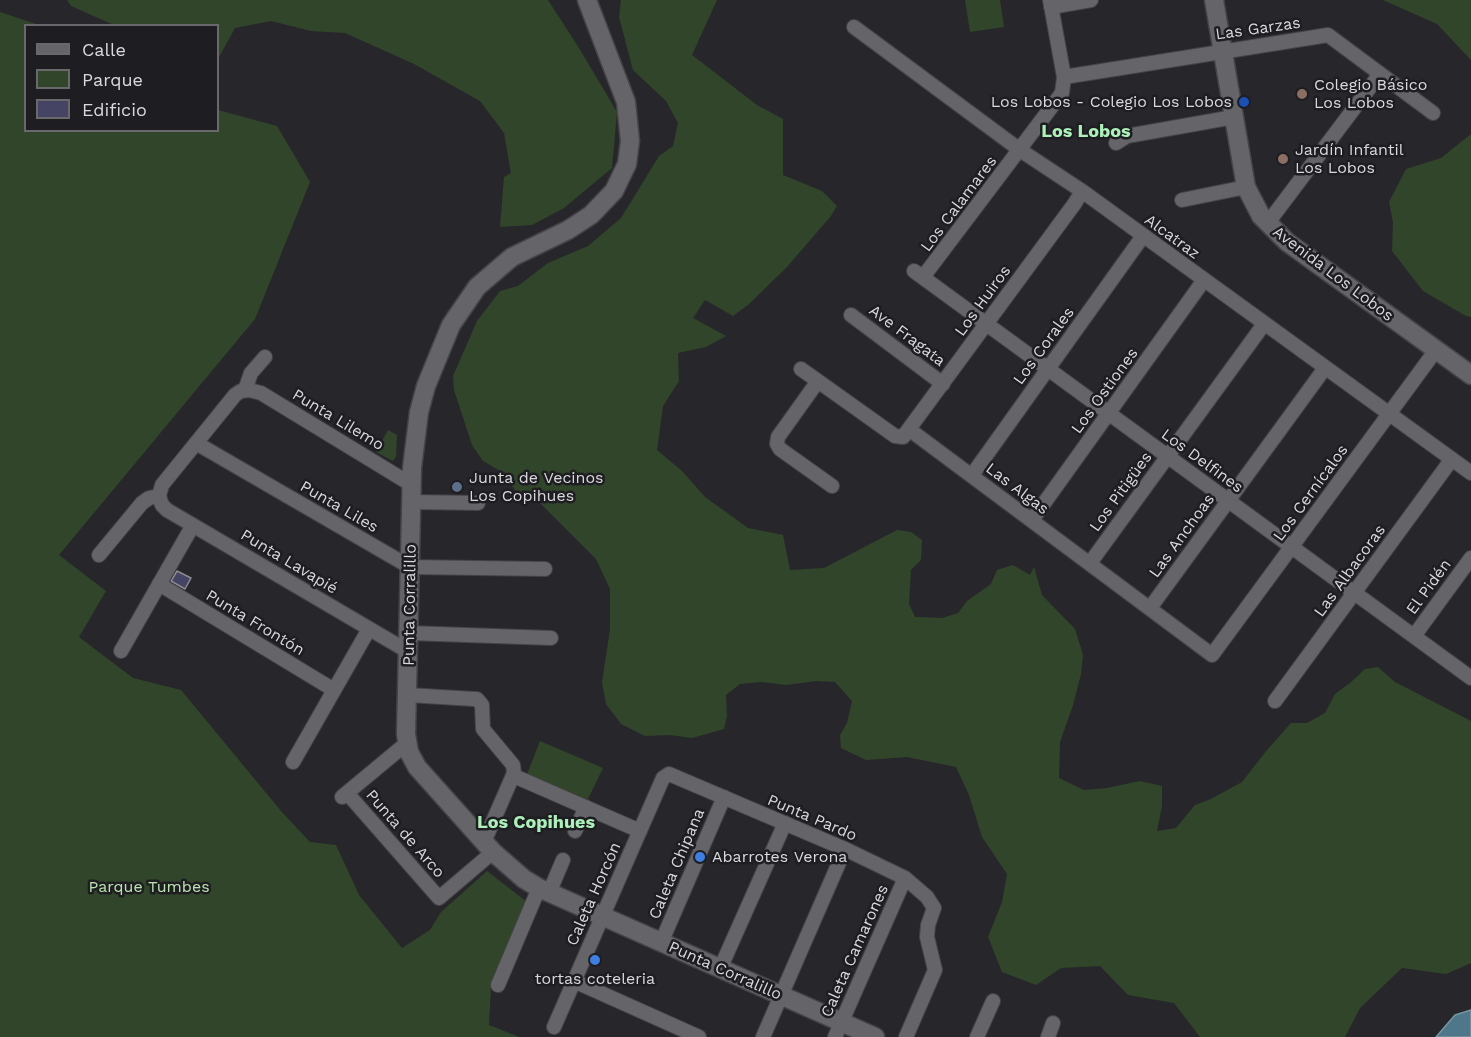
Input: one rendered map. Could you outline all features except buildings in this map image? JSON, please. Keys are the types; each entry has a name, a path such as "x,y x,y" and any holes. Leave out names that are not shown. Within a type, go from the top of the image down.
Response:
{"street":[{"name":"Punta Corralillo","path":"587,0 626,102 630,135 627,164 614,191 591,215 506,261 488,276 466,300 452,325 426,386 416,429 412,493 407,743 417,767 489,847 511,869 544,890 781,996 838,1030 874,1037"},
{"path":"1064,77 1051,3 1091,0"},
{"name":"Avenida Los Lobos","path":"1214,0 1246,187 1256,209 1267,224 1287,242 1471,375"},
{"name":"Alcatraz","path":"854,27 1020,150 1082,191 1471,473"},
{"name":"Las Garzas","path":"1064,77 1328,35 1433,113"},
{"path":"1267,224 1380,74"},
{"name":"Los Calamares","path":"919,274 1020,150 1059,97 1064,77"},
{"path":"1116,143 1127,135 1234,117"},
{"path":"1182,200 1246,187"},
{"name":"Los Huiros","path":"910,430 1082,191"},
{"name":"Los Corales","path":"972,476 1143,236"},
{"name":"Los Delfines","path":"919,274 1471,678"},
{"name":"Los Ostiones","path":"1032,520 1204,280"},
{"name":"Ave Fragata","path":"851,315 943,384"},
{"name":"Los Pitigües","path":"1090,563 1264,324"},
{"name":"Los Cernícalos","path":"1212,655 1436,350"},
{"path":"99,555 142,503 149,498 159,496 162,485 235,395 244,390 250,373 265,357"},
{"name":"Las Anchoas","path":"1150,608 1325,368"},
{"path":"801,369 895,436 903,437 910,430"},
{"path":"818,381 778,437 777,444 780,449 832,486"},
{"name":"Punta Lilemo","path":"244,390 261,393 412,493"},
{"name":"Las Algas","path":"910,430 1212,655"},
{"name":"Punta Liles","path":"196,443 410,567 545,569"},
{"name":"Las Albacoras","path":"1275,701 1452,459"},
{"path":"412,493 478,503"},
{"name":"Punta Lavapié","path":"159,496 164,507 409,652"},
{"path":"121,651 193,525"},
{"name":"El Pidén","path":"1414,636 1471,558"},
{"name":"Punta Frontón","path":"159,584 334,690"},
{"path":"293,762 369,629"},
{"path":"409,633 551,638"},
{"path":"408,695 474,699 481,702 483,729 513,765 514,776 489,847"},
{"name":"Punta de Arco","path":"407,743 344,795 439,898 489,847"},
{"name":"Punta Pardo","path":"666,775 671,775 845,849 905,878 921,890 934,908 928,925 927,937 934,974 906,1037"},
{"name":"Caleta Horcón","path":"554,1027 666,775"},
{"path":"514,776 640,831"},
{"name":"Caleta Chipana","path":"661,943 724,797"},
{"path":"575,831 586,807"},
{"path":"720,969 785,823"},
{"path":"763,1037 845,849"},
{"path":"498,985 544,890 563,860"},
{"name":"Caleta Camarones","path":"838,1030 905,878"},
{"path":"574,981 699,1037"},
{"path":"977,1037 993,1000"},
{"path":"1048,1037 1053,1023"}],"green space":[{"path":"67,0 548,0 617,112 612,168 564,208 532,225 500,227 504,177 511,173 504,133 480,101 414,64 345,33 311,31 271,21 235,28 219,57 219,24 112,24 71,6"},
{"path":"621,0 717,0 692,55 757,105 783,119 783,175 822,191 837,206 787,267 748,305 733,316 705,300 693,318 726,336 706,347 678,353 679,381 663,406 657,450 683,472 705,497 748,528 783,535 790,570 824,568 897,530 911,532 922,540 921,560 911,570 909,604 915,617 942,618 958,613 967,601 991,584 997,570 1013,565 1030,575 1034,567 1042,595 1075,629 1083,655 1073,705 1060,742 1059,778 1084,790 1140,781 1162,786 1162,806 1157,831 1176,828 1195,805 1242,782 1291,723 1307,723 1325,713 1335,694 1365,669 1378,667 1395,682 1471,721 1471,963 1446,974 1402,968 1360,1008 1345,1037 1200,1037 1174,1003 1128,995 1100,966 1061,968 1036,985 1002,972 988,937 1002,902 1007,874 982,837 969,795 956,767 907,757 866,760 841,748 840,735 847,723 852,701 835,682 817,681 786,685 762,682 740,684 726,695 727,716 724,729 692,738 670,735 645,736 621,724 606,704 602,683 610,629 610,589 596,559 541,504 515,490 502,472 483,461 472,445 454,390 453,376 477,321 500,291 518,286 548,263 588,246 621,218 659,156 673,146 678,123 666,101 633,70 619,17"},
{"path":"965,0 1000,0 1004,27 970,32"},
{"path":"1383,0 1471,0 1471,60 1437,24"},
{"name":"Parque Tumbes","path":"0,12 36,24 24,24 24,132 219,132 219,110 277,126 310,182 255,319 59,555 106,591 79,637 133,678 181,690 281,811 310,842 336,845 359,895 402,948 430,930 441,912 487,871 527,902 491,987 489,1025 519,1037 0,1037"},
{"path":"1471,134 1471,317 1423,291 1392,251 1393,222 1389,202 1406,169 1441,158"},
{"path":"388,430 397,435 396,456 393,461 376,452"},
{"path":"540,741 603,768 586,803 526,777"}],"water":[{"path":"1471,1010 1471,1037 1436,1037 1455,1015"}],"place":[{"name":"Colegio Básico Los Lobos","path":"1302,94"},
{"name":"Los Lobos - Colegio Los Lobos","path":"1244,102"},
{"name":"Jardín Infantil Los Lobos","path":"1283,159"},
{"name":"Junta de Vecinos Los Copihues","path":"457,487"},
{"name":"Abarrotes Verona","path":"700,857"},
{"name":"tortas coteleria","path":"595,960"}],"district":[{"name":"Los Lobos","path":"1086,132"},
{"name":"Los Copihues","path":"536,823"}]}
